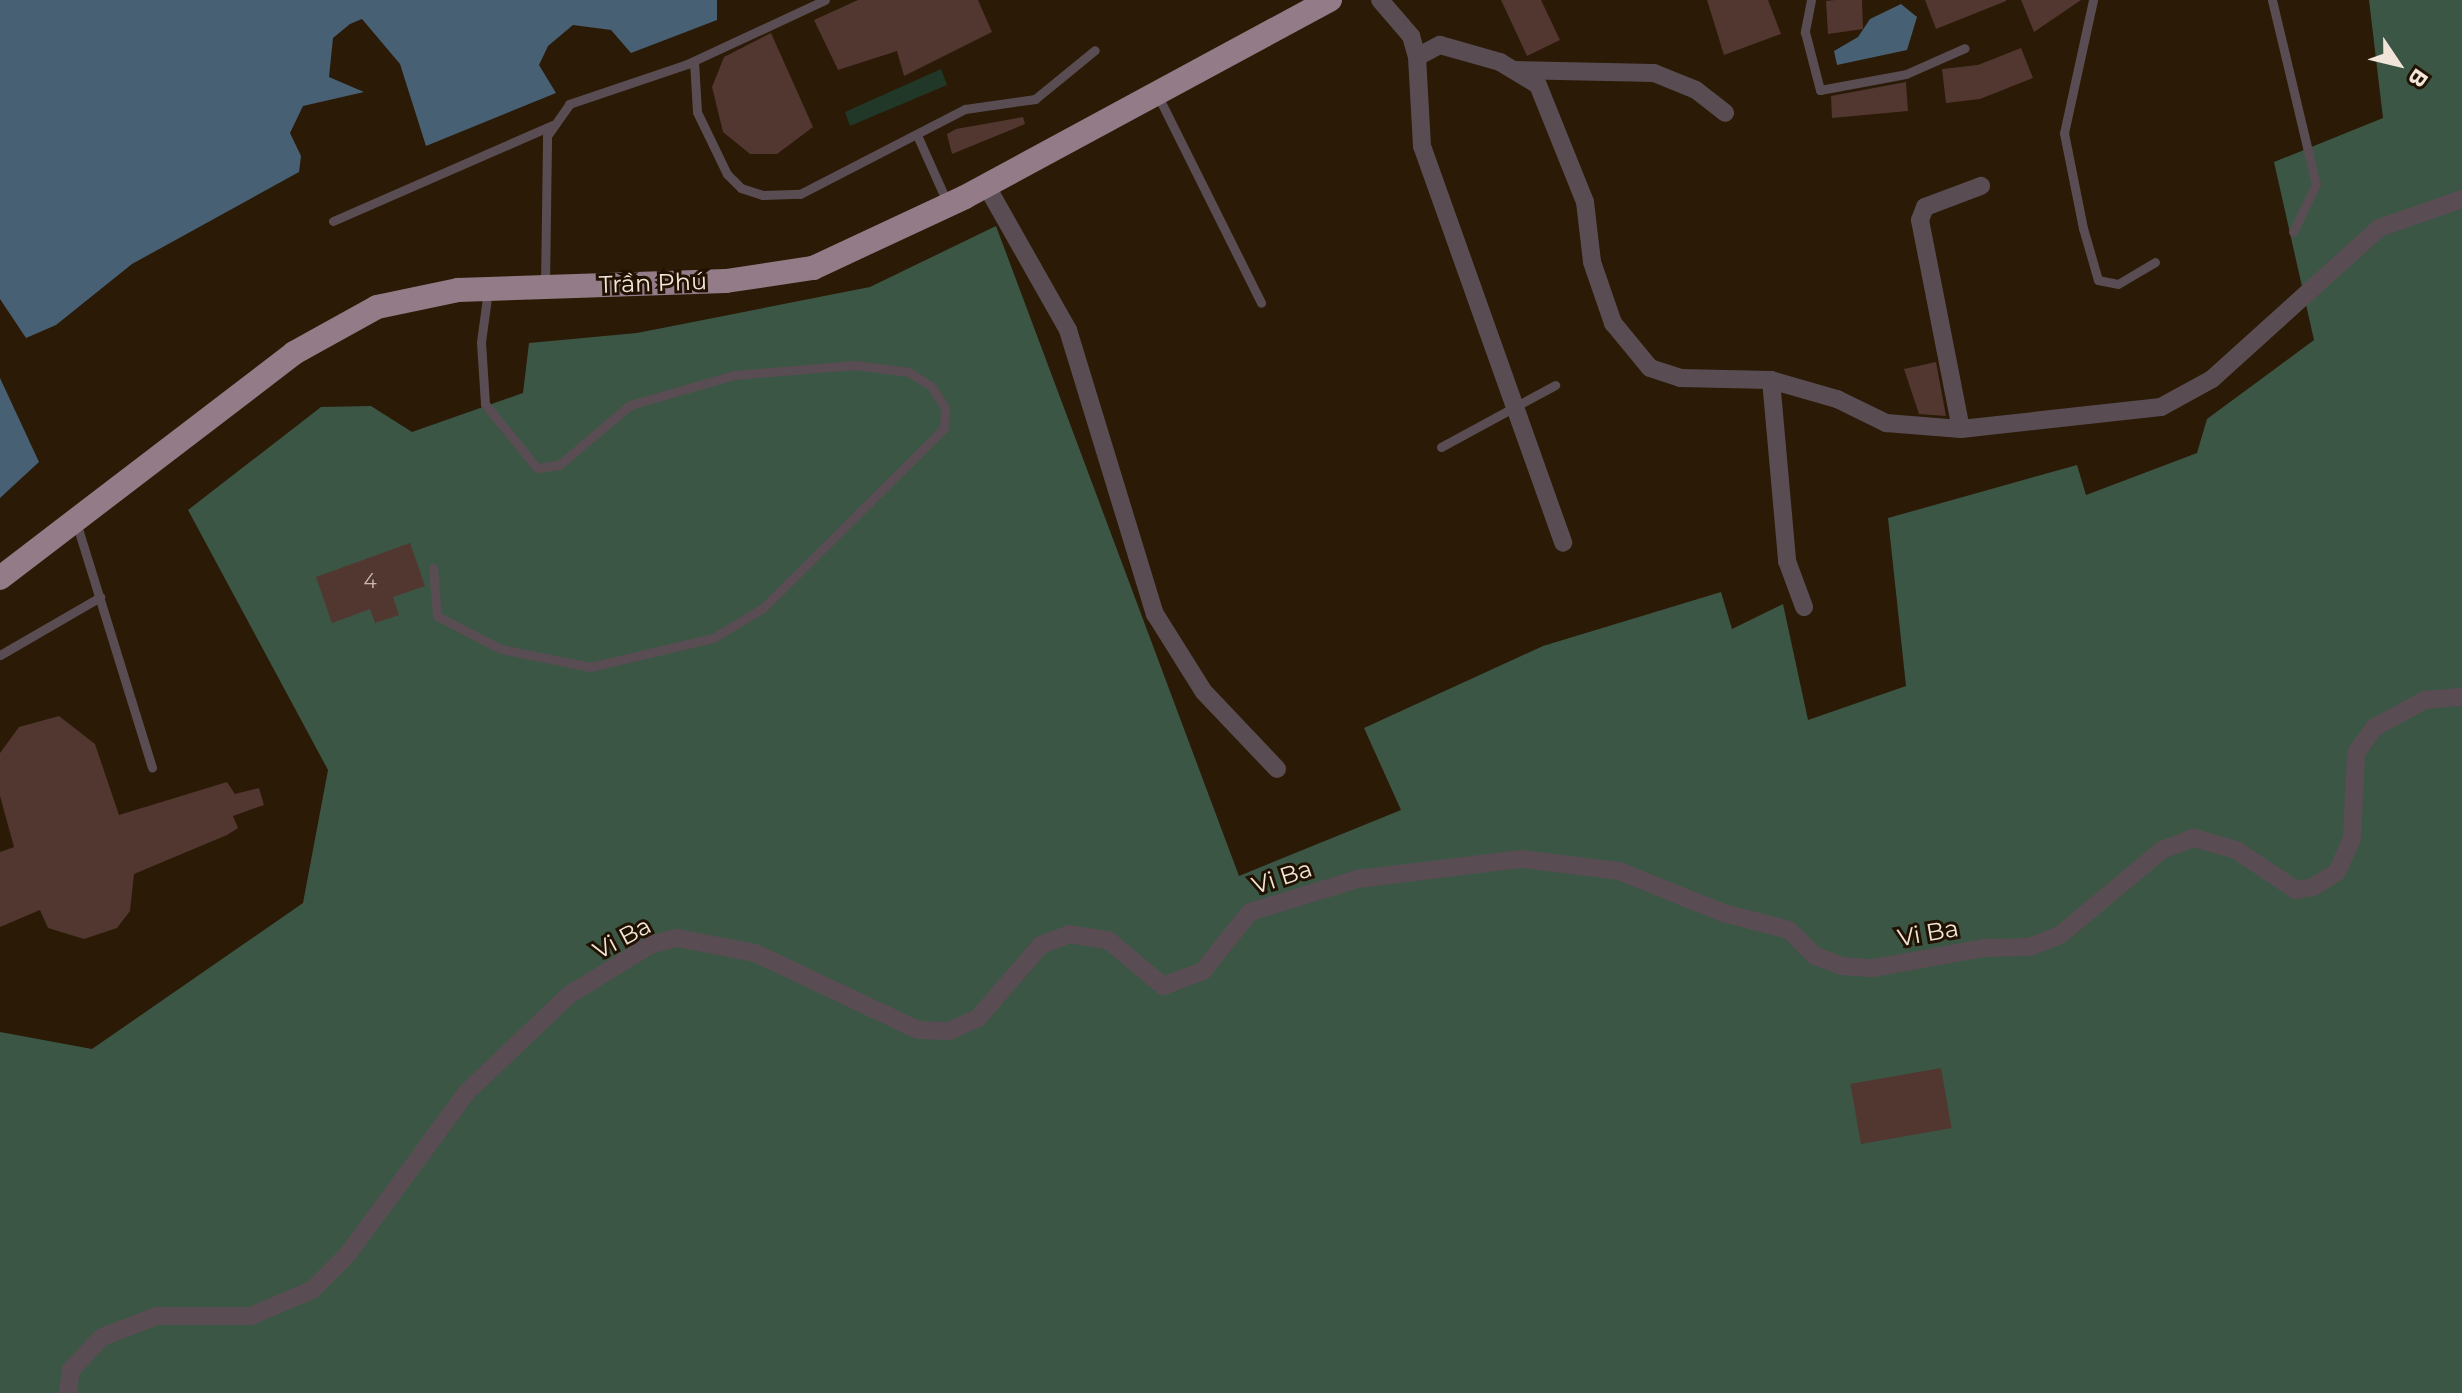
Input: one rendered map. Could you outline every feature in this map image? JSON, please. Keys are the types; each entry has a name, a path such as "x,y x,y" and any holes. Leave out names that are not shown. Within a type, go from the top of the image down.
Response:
{"main road":[{"name":"Trần Phú","path":"0,578 294,353 353,318 406,298 488,290 726,281 813,268 948,205 1324,1"}],"street":[{"path":"1380,0 1411,36 1417,57 1422,146 1511,408 1563,543"},
{"path":"1417,57 1440,45 1514,70 1538,85 1567,149 1585,202 1592,262 1626,342 1650,368 1680,378 1771,380 1837,399 1886,423 1961,429 2161,407 2212,379 2379,228 2462,199"},
{"path":"1514,70 1654,73 1696,90 1725,113"},
{"path":"986,185 1068,330 1155,614 1204,692 1277,769"},
{"path":"1961,429 1920,220 1925,207 1981,186"},
{"path":"1771,380 1787,561 1804,607"},
{"name":"Vi Ba","path":"68,1393 71,1370 102,1337 157,1316 251,1316 312,1290 348,1254 467,1092 569,995 650,945 677,938 755,953 918,1030 949,1031 978,1018 1041,945 1069,934 1108,940 1163,986 1203,971 1250,912 1358,879 1522,859 1619,871 1723,913 1789,930 1815,956 1842,966 1873,968 1984,948 2029,947 2060,935 2162,850 2194,838 2236,850 2296,890 2313,887 2337,872 2352,838 2356,753 2375,727 2425,700 2462,697"}],"lane":[{"path":"333,221 553,125 569,104 694,61 825,0"},
{"path":"1811,0 1805,32 1820,90 1906,74 1965,48"},
{"path":"2093,0 2064,133 2083,228 2098,280 2118,284 2155,262"},
{"path":"2272,0 2316,184 2293,232"},
{"path":"694,61 697,112 715,155 741,188 800,194 965,109 1035,99 1095,50"},
{"path":"1157,93 1261,303"},
{"path":"545,290 553,125"},
{"path":"917,135 948,205"},
{"path":"433,568 437,616 501,649 590,667 713,638 763,608 944,428 945,408 931,386 909,372 854,365 734,375 630,405 559,465 537,468 485,404 481,342 488,290"},
{"path":"1441,447 1555,385"},
{"path":"75,518 152,767"},
{"path":"0,655 100,597"}],"green space":[{"path":"2369,0 2462,0 2462,1393 0,1393 0,1032 92,1049 303,903 328,770 188,510 321,407 371,406 412,432 523,393 529,343 637,333 870,287 996,226 1239,876 1401,810 1364,728 1543,646 1721,592 1732,629 1783,604 1808,720 1906,686 1888,518 2077,465 2086,495 2197,453 2207,419 2314,340 2274,162 2383,118"},
{"path":"941,69 947,85 850,126 845,112"}],"water":[{"path":"0,0 717,0 717,20 631,53 611,30 573,25 548,46 539,65 556,93 426,146 400,64 362,19 350,24 333,38 329,77 364,92 303,106 290,133 301,156 299,172 132,264 56,325 26,338 0,299"},
{"path":"1901,4 1917,17 1907,50 1837,65 1834,51 1858,37 1870,19"},
{"path":"0,378 39,462 0,498"}],"building":[{"path":"858,0 978,0 992,32 904,76 897,51 838,70 814,20"},
{"path":"1501,0 1541,0 1560,40 1527,56"},
{"path":"1707,0 1768,0 1781,34 1724,55"},
{"path":"1862,0 1863,29 1828,34 1826,1"},
{"path":"1925,0 2006,0 2006,1 1936,29"},
{"path":"2021,0 2081,0 2034,32"},
{"path":"771,33 813,127 777,154 750,154 723,132 712,87 724,57"},
{"path":"2021,48 2033,78 1980,99 1946,103 1942,69 1978,65"},
{"path":"1906,82 1908,111 1832,118 1831,96"},
{"path":"1023,117 1025,124 952,154 947,134 956,129"},
{"path":"1936,362 1946,416 1919,414 1904,369"},
{"path":"410,543 425,586 393,597 399,615 375,623 370,609 332,623 316,577"},
{"path":"59,716 95,744 119,815 227,782 235,794 259,788 264,805 233,816 238,828 227,835 134,874 130,911 117,928 84,939 48,928 40,910 0,927 0,852 14,847 0,796 0,753 19,727"},
{"path":"1941,1068 1952,1128 1861,1144 1850,1084"}]}
